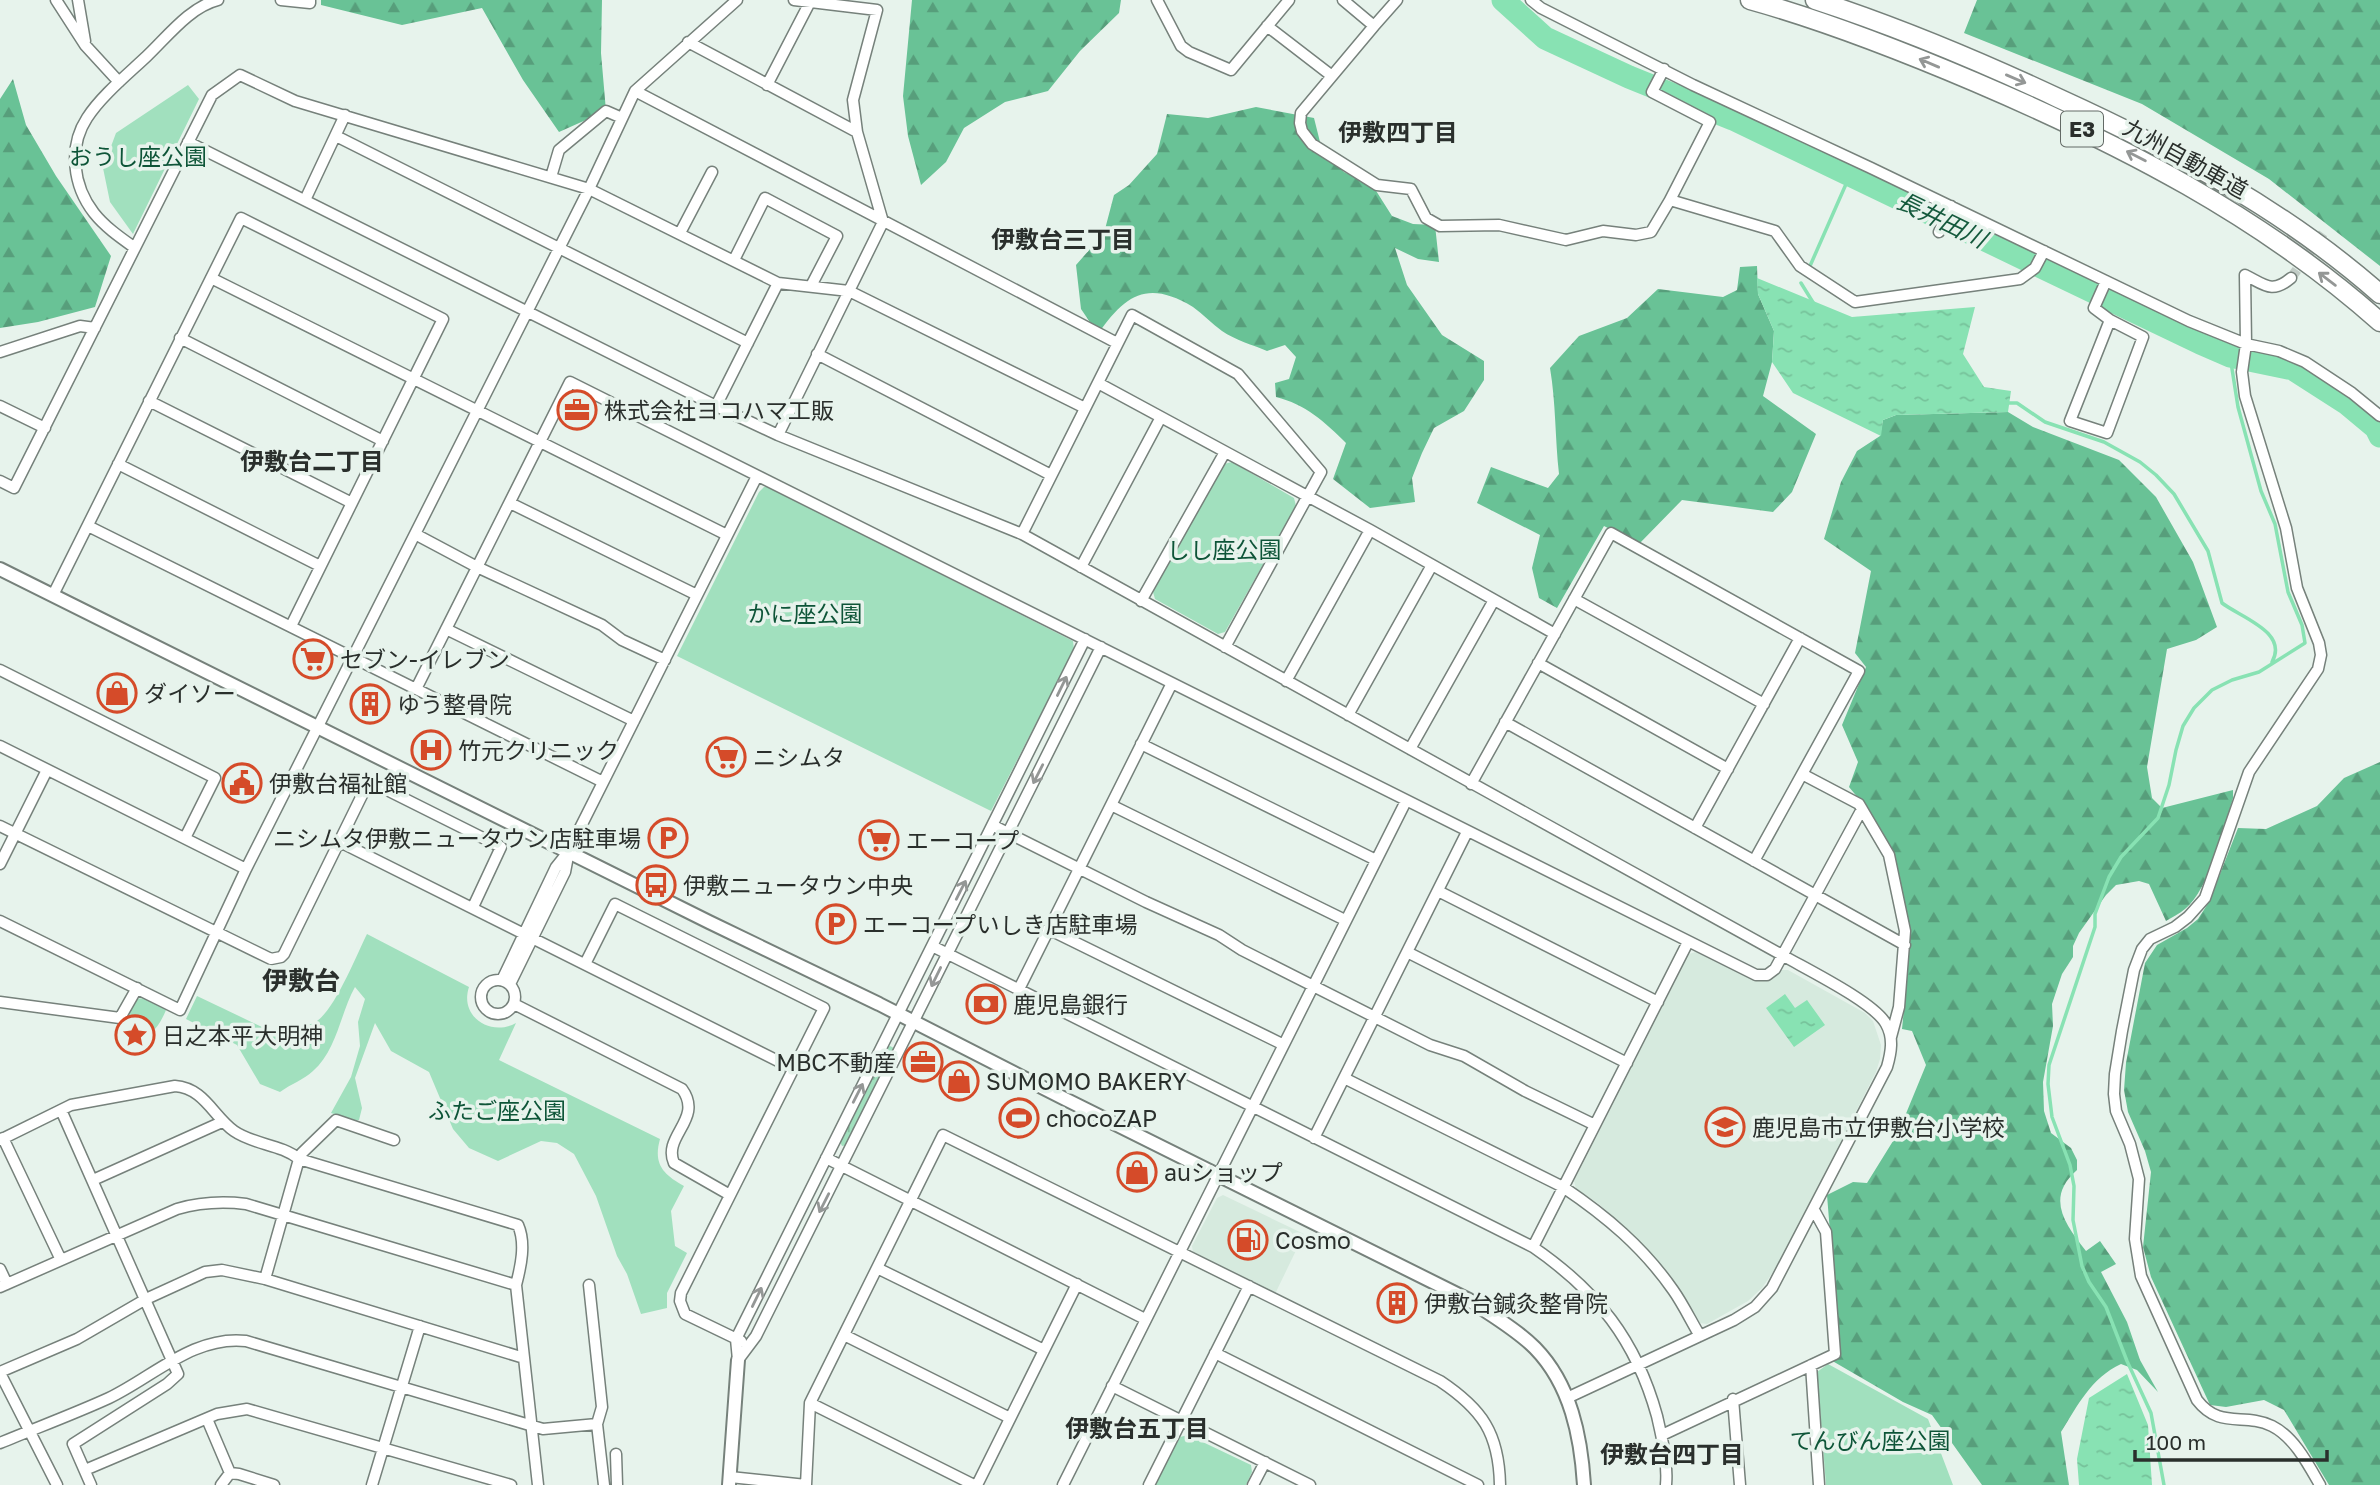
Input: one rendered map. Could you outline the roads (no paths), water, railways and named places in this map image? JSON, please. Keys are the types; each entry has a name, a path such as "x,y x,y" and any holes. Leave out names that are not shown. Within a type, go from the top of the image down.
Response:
{"highway":[{"name":"九州自動車道","path":"1750,0 1920,59 2087,131 2157,167 2245,219 2339,288 2380,322"},
{"name":"九州自動車道","path":"1815,0 2018,79 2175,154 2256,202 2380,294"}],"street":[{"path":"56,0 85,45 119,82"},
{"path":"78,0 85,45"},
{"path":"135,248 93,213 76,182 75,156 87,118 119,82 198,8 218,0"},
{"path":"281,0 310,3 310,0"},
{"path":"0,921 180,1010 218,934 246,869 320,727 589,189 635,91 737,0"},
{"path":"778,435 883,222 857,132 853,100 877,10 794,0"},
{"path":"1157,0 1181,46 1231,71 1289,0"},
{"path":"1343,0 1374,26"},
{"path":"1397,0 1301,113 1300,123 1302,131 1312,144 1377,185 1411,189 1426,218 1440,226 1499,225 1566,240 1604,231 1636,234 1651,232 1710,122 1652,92 1664,69"},
{"path":"1531,0 1541,8 1664,69 1951,206 2040,259 2246,344 2279,351 2305,362 2380,416"},
{"path":"767,85 810,2"},
{"path":"1268,26 1332,76"},
{"path":"688,42 857,132"},
{"path":"0,481 14,488 212,95 240,75 295,101 589,189 778,283 849,291 1084,408"},
{"path":"635,91 1117,344"},
{"path":"551,177 559,150 606,111 622,118"},
{"path":"305,200 345,115"},
{"path":"336,136 748,343"},
{"path":"188,142 716,406 778,435 1022,534 1782,955 1874,1009 1886,1024 1891,1038 1892,1050 1887,1067 1772,1288 1755,1307 1734,1320 1567,1398"},
{"path":"680,233 712,172"},
{"path":"734,260 765,198 837,236 811,286"},
{"path":"1670,200 1775,231 1800,266 1855,302 2020,279 2040,259"},
{"path":"1939,232 1951,206"},
{"path":"53,595 241,218 443,319 291,626"},
{"path":"2291,278 2281,287 2269,287 2245,275 2246,344 2242,372 2245,396 2286,528 2297,588 2310,617 2321,655 2318,669 2249,772 2205,898 2188,917 2175,927 2150,939 2141,949 2122,1031 2115,1074 2115,1094 2116,1111 2130,1144 2139,1179 2135,1240 2141,1276 2197,1400 2205,1411 2217,1417 2272,1426 2296,1446 2320,1485"},
{"path":"211,278 727,536"},
{"path":"716,406 778,283"},
{"path":"2105,284 2094,307 2110,320 2143,337 2106,433 2070,421 2110,320"},
{"path":"1022,534 1132,314 1238,374 1321,472 1225,647"},
{"path":"0,352 80,326 95,328"},
{"path":"180,338 383,441"},
{"path":"817,354 1051,475"},
{"path":"416,689 570,382 1756,975 1767,975 1775,969 1862,809"},
{"path":"1098,383 1555,634"},
{"path":"149,401 352,503"},
{"path":"0,406 45,428"},
{"path":"1081,567 1161,417"},
{"path":"1141,600 1225,452"},
{"path":"118,464 320,566"},
{"path":"506,982 528,934 565,872 568,852 757,476"},
{"path":"510,503 697,595"},
{"path":"88,526 603,782"},
{"path":"1286,681 1370,530"},
{"path":"1471,784 1611,533 1859,671 1754,861"},
{"path":"415,534 477,567 602,625 622,640 665,660"},
{"path":"1348,715 1432,565"},
{"path":"0,569 898,1013 1469,1300 1498,1318 1536,1349 1567,1398 1581,1445 1584,1485"},
{"path":"1574,598 1764,704"},
{"path":"1410,749 1494,600"},
{"path":"446,629 634,721"},
{"path":"1695,828 1800,638"},
{"path":"1085,639 736,1339 738,1360 729,1481 806,1485 810,1403 943,1135 1440,1381 1462,1395 1478,1411 1495,1446 1500,1485"},
{"path":"738,1360 751,1346 1101,647"},
{"path":"1538,663 1728,769"},
{"path":"0,670 215,778 185,838"},
{"path":"1019,989 1172,683"},
{"path":"1505,722 1905,945"},
{"path":"1142,744 1376,860"},
{"path":"0,746 246,869"},
{"path":"0,864 47,770"},
{"path":"1802,774 1859,804 1889,855 1905,931 1899,1007 1891,1038"},
{"path":"0,826 268,959 281,957 369,781 501,847 473,907"},
{"path":"1063,1485 1406,801"},
{"path":"1111,805 1345,920"},
{"path":"994,826 1219,935 1242,950 1430,1045 1464,1056 1525,1091 1595,1125"},
{"path":"1314,1138 1467,832"},
{"path":"340,842 794,1069"},
{"path":"1438,891 1657,1002"},
{"path":"585,964 615,904 824,1008 681,1293 680,1301 685,1314 751,1346"},
{"path":"1048,929 1282,1044"},
{"path":"1532,1247 1688,942"},
{"path":"932,946 1532,1247 1560,1266 1600,1303 1639,1364 1662,1435 1666,1485"},
{"path":"1407,952 1627,1063"},
{"path":"492,980 506,982 515,993 514,1004 509,1010 498,1014 487,1010 481,1000 483,988 492,980"},
{"path":"0,1002 120,1018 137,988"},
{"path":"514,1004 682,1089 690,1102 690,1111 671,1150 674,1163 730,1195"},
{"path":"1344,1078 1563,1187 1623,1232 1650,1260 1674,1292 1700,1336"},
{"path":"61,1260 2,1139 61,1110 90,1101 175,1086 186,1087 202,1097 222,1122 248,1139 293,1154 299,1159 518,1225 521,1232 522,1262 516,1285 538,1485"},
{"path":"61,1110 178,1374 167,1384 73,1444 92,1485"},
{"path":"265,1279 302,1153 336,1120 394,1140"},
{"path":"93,1180 222,1122"},
{"path":"826,1158 1145,1319"},
{"path":"0,1269 3,1285 177,1209 207,1202 246,1204 516,1285"},
{"path":"1662,1435 1733,1399 1835,1353 1826,1231 1814,1210"},
{"path":"877,1268 1044,1350"},
{"path":"57,1485 0,1373 77,1339 146,1299 205,1272 222,1270 265,1279 524,1358"},
{"path":"810,1403 976,1485 1077,1284"},
{"path":"589,1285 602,1408 597,1424 604,1485"},
{"path":"1149,1485 1249,1286"},
{"path":"372,1485 420,1326"},
{"path":"844,1335 1010,1418"},
{"path":"0,1443 112,1396 173,1360 230,1339 246,1340 543,1429 597,1424"},
{"path":"1215,1353 1478,1485"},
{"path":"1811,1364 1819,1485"},
{"path":"1112,1387 1310,1485"},
{"path":"1733,1399 1741,1485"},
{"path":"85,1470 217,1414 247,1409 511,1485"},
{"path":"207,1419 230,1474"},
{"path":"615,1454 617,1485"},
{"path":"1253,1485 1265,1462"},
{"path":"221,1485 230,1474"},
{"path":"230,1474 239,1474 274,1485"}],"water":[{"path":"1757,278 1852,317 1975,307 1963,354 1984,387 2011,391 2008,412 1896,415 1883,420 1881,436 1793,393 1772,362 1774,331 1758,294"},
{"path":"1785,994 1795,1008 1807,1000 1825,1025 1794,1047 1766,1008"},
{"path":"2127,1374 2148,1425 2152,1485 2079,1485 2077,1459 2089,1398"}],"waterway":[{"name":"長井田川","path":"1503,0 1545,38 1629,77 1733,119 2200,343 2230,356 2293,369 2346,403 2376,428 2380,436"},
{"path":"1810,266 1850,175"},
{"path":"1801,283 1814,304"},
{"path":"2164,1485 2151,1413 2106,1307 2082,1266 2073,1220 2074,1186 2070,1165 2052,1117 2049,1065 2109,877 2121,857 2158,818 2183,726 2194,708 2212,690 2232,680 2259,672 2305,643 2302,625 2288,592 2275,524 2261,491 2238,407 2230,356"},
{"path":"2007,403 2017,403 2045,422 2104,442 2140,462 2156,475 2174,494 2208,551 2222,603 2260,626 2274,642 2272,662"}],"tunnel":[{"path":"2291,278 2324,232"}],"place":[{"name":"株式会社ヨコハマ工販","path":"577,410"},
{"name":"セブン-イレブン","path":"313,659"},
{"name":"ダイソー","path":"117,693"},
{"name":"ゆう整骨院","path":"370,704"},
{"name":"竹元クリニック","path":"431,750"},
{"name":"ニシムタ","path":"726,757"},
{"name":"伊敷台福祉館","path":"242,783"},
{"name":"ニシムタ伊敷ニュータウン店駐車場","path":"668,838"},
{"name":"エーコープ","path":"879,840"},
{"name":"伊敷ニュータウン中央","path":"656,885"},
{"name":"エーコープいしき店駐車場","path":"836,924"},
{"name":"鹿児島銀行","path":"986,1004"},
{"name":"日之本平大明神","path":"135,1035"},
{"name":"MBC不動産","path":"923,1062"},
{"name":"SUMOMO BAKERY","path":"959,1081"},
{"name":"chocoZAP","path":"1019,1118"},
{"name":"鹿児島市立伊敷台小学校","path":"1725,1127"},
{"name":"auショップ","path":"1137,1172"},
{"name":"Cosmo","path":"1248,1240"},
{"name":"伊敷台鍼灸整骨院","path":"1397,1303"}],"district":[{"name":"伊敷四丁目","path":"1398,131"},
{"name":"伊敷台三丁目","path":"1063,238"},
{"name":"伊敷台二丁目","path":"312,460"},
{"name":"伊敷台","path":"301,980"},
{"name":"伊敷台五丁目","path":"1137,1427"},
{"name":"伊敷台四丁目","path":"1672,1453"}],"park label":[{"name":"おうし座公園","path":"138,156"},
{"name":"しし座公園","path":"1224,549"},
{"name":"かに座公園","path":"805,613"},
{"name":"ふたご座公園","path":"497,1110"},
{"name":"てんびん座公園","path":"1870,1440"}]}
